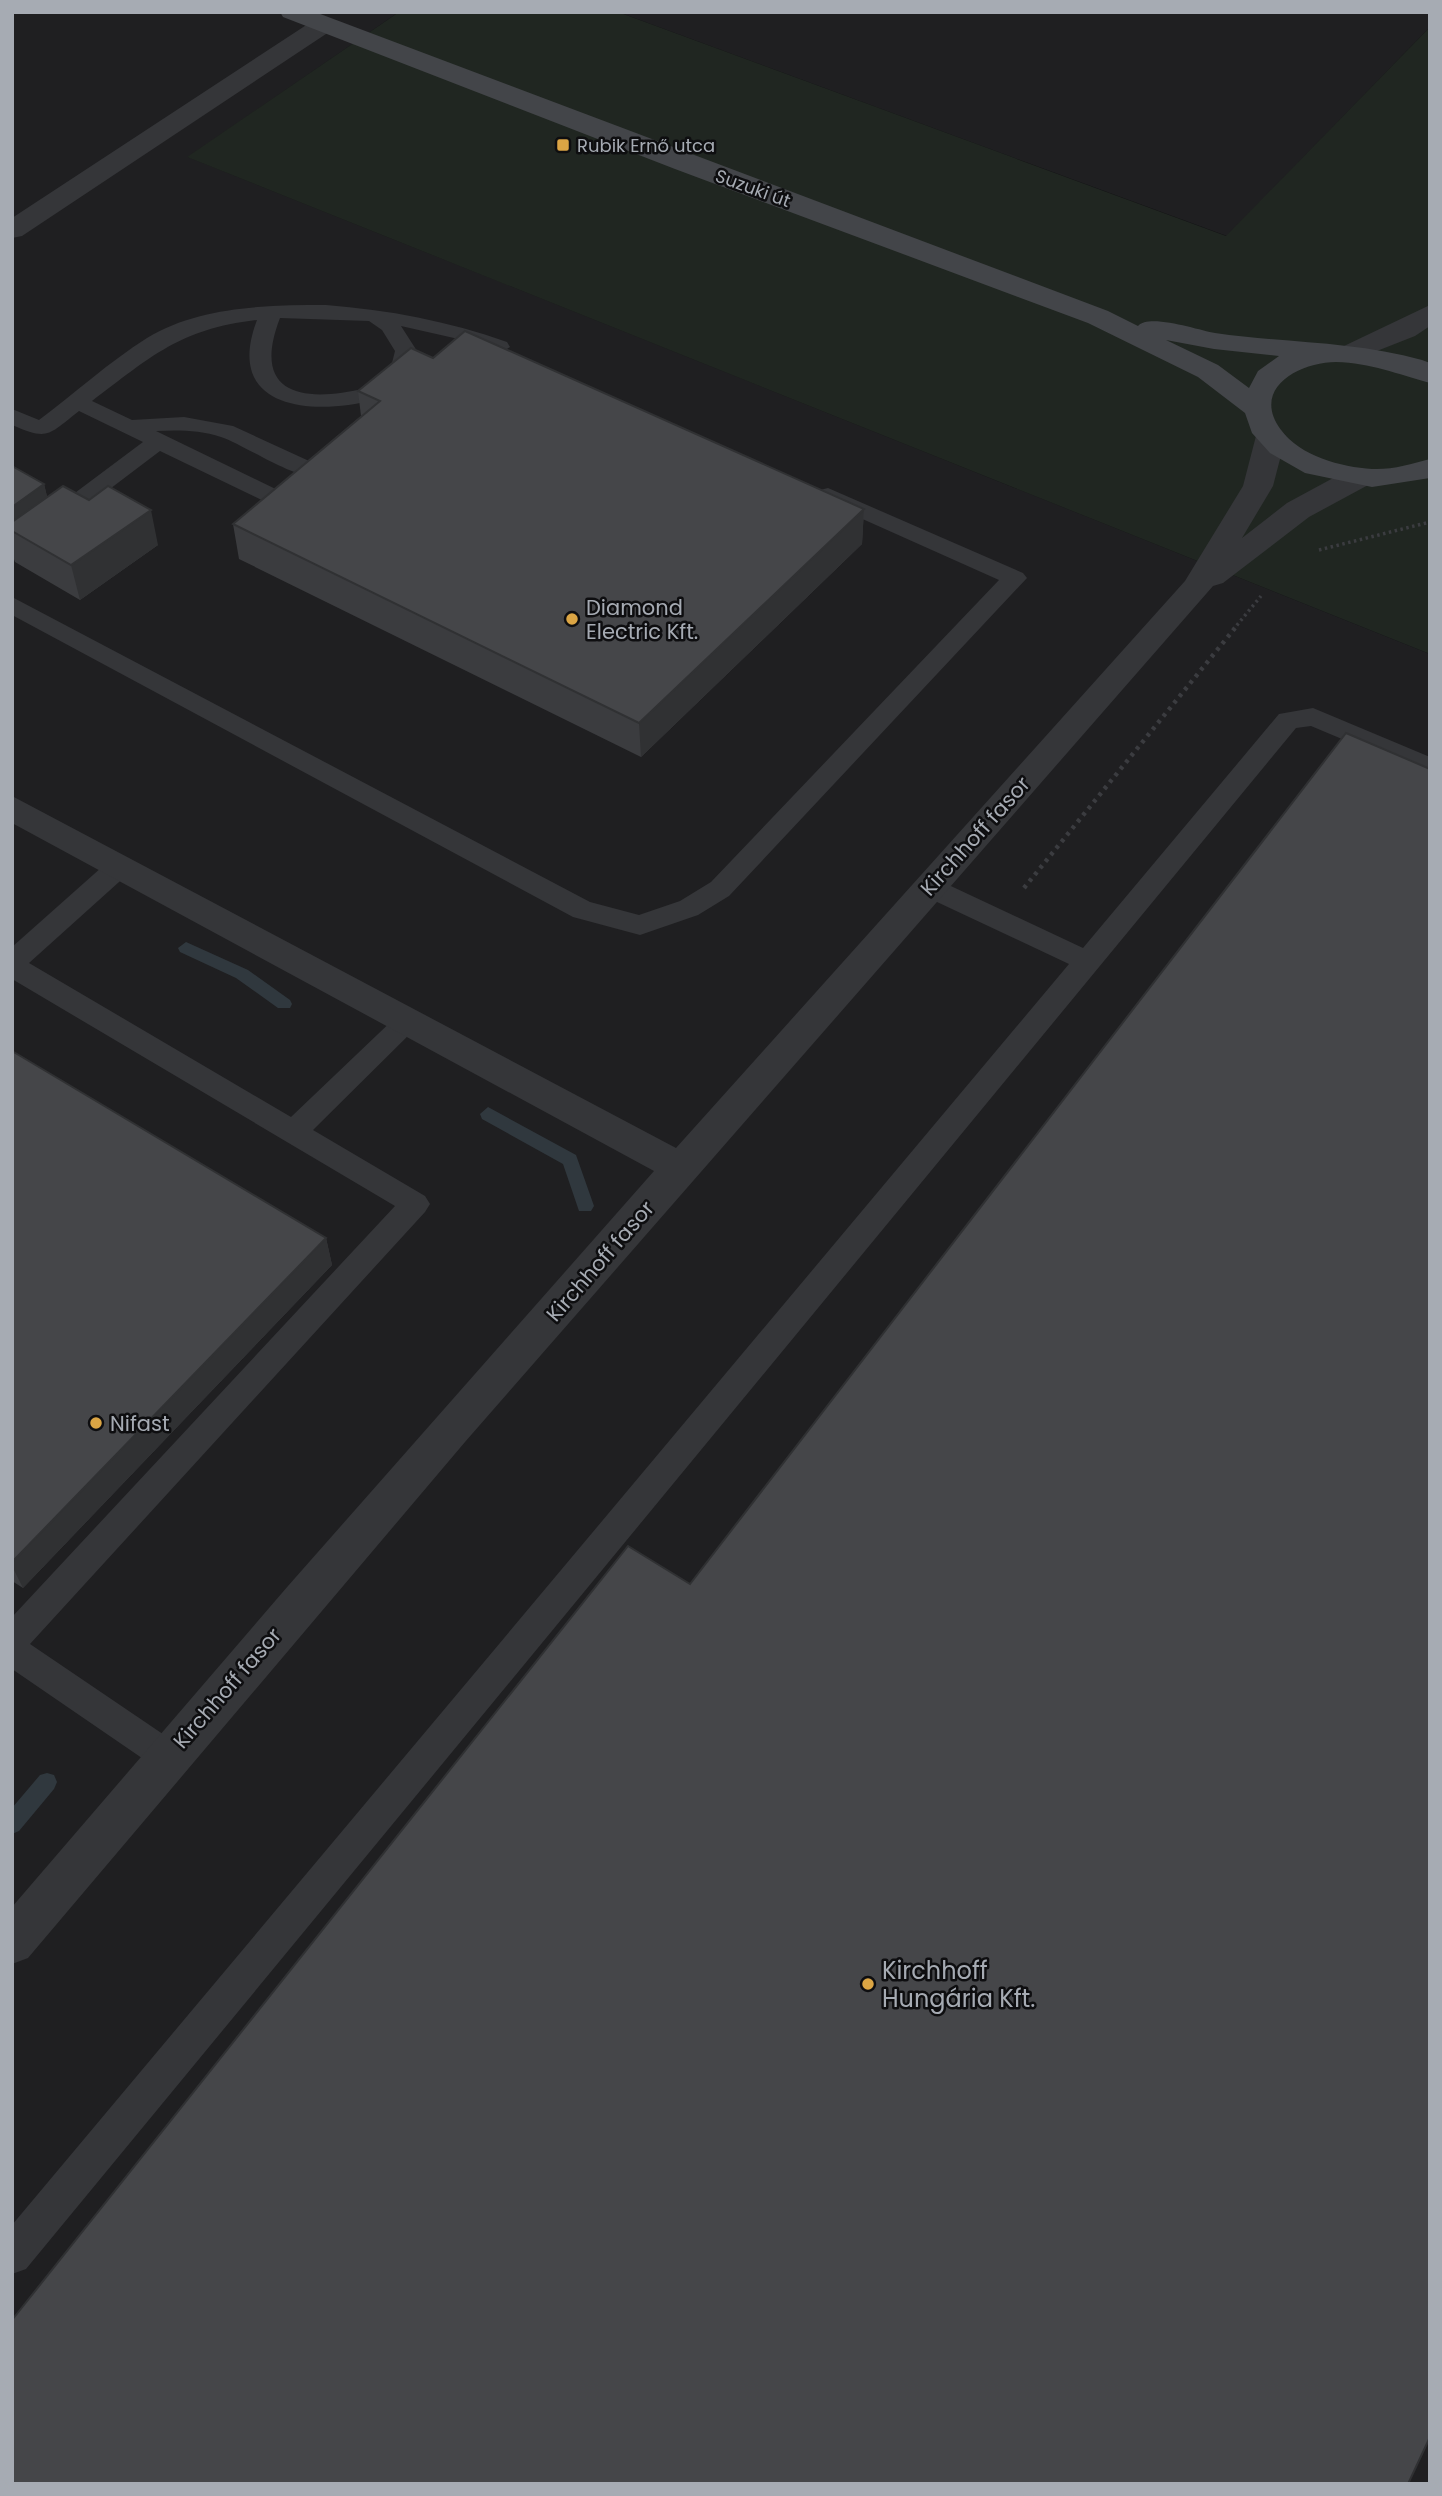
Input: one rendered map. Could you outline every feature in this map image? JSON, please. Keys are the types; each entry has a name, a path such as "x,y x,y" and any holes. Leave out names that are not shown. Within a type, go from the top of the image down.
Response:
{"main road":[{"name":"Suzuki út","path":"292,12 1098,317"},
{"path":"1098,317 1213,341 1397,359 1430,374"},
{"path":"1098,317 1209,371 1265,423 1283,448 1306,462 1359,477 1425,472"},
{"path":"1265,423 1261,390 1274,374 1297,360 1342,353"}],"street":[{"path":"12,230 323,24"},
{"path":"1342,353 1405,330 1430,313"},
{"name":"Kirchhoff fasor","path":"12,1942 167,1756 681,1167 1196,588 1258,486 1265,423"},
{"name":"Kirchhoff fasor","path":"1196,588 1298,510 1359,477"},
{"path":"12,808 681,1167"}],"lane":[{"path":"271,312 258,359 261,370 272,385 292,396 318,402 366,395"},
{"path":"12,416 41,429 176,331 227,316 271,312 376,316 449,328 520,356"},
{"path":"376,316 390,326 403,345 404,365 400,375"},
{"path":"77,402 280,500"},
{"path":"130,427 171,422 221,428 312,471"},
{"path":"12,552 159,441"},
{"path":"12,605 582,910 640,925 690,908 720,889 1015,578 812,487"},
{"path":"12,2255 1288,720 1313,717 1430,767"},
{"path":"12,1640 415,1204 12,965 120,866"},
{"path":"929,887 1087,961"},
{"path":"293,1132 409,1021"},
{"path":"12,1650 167,1756"}],"path":[{"path":"1310,553 1430,522"},
{"path":"999,919 1265,591"}],"shaded area":[{"path":"12,12 399,12 188,157 1430,654 1430,2484 12,2484"},
{"path":"399,12 618,12 1226,236 1430,27 1430,654 187,157"},
{"path":"618,12 1430,12 1430,27 1227,236"}],"building":[{"name":"Diamond Electric Kft.","path":"465,331 864,509 639,723 233,524 380,401 358,391 411,348 433,358"},
{"path":"12,466 44,484 12,507"},
{"path":"63,486 89,500 108,486 151,510 71,565 12,531 12,522"},
{"name":"Kirchhoff Hungária Kft.","path":"1346,733 1430,769 1430,2437 1408,2484 12,2484 12,2320 628,1546 690,1584"},
{"name":"Nifast","path":"12,1051 326,1238 12,1562"}],"waterway":[{"path":"186,948 242,974 284,1004"},
{"path":"488,1114 570,1160 585,1206"},
{"path":"12,1824 47,1782"}],"place":[{"name":"Rubik Ernő utca","path":"563,145"},
{"name":"Diamond Electric Kft.","path":"572,619"},
{"name":"Nifast","path":"96,1423"},
{"name":"Kirchhoff Hungária Kft.","path":"868,1984"}]}
